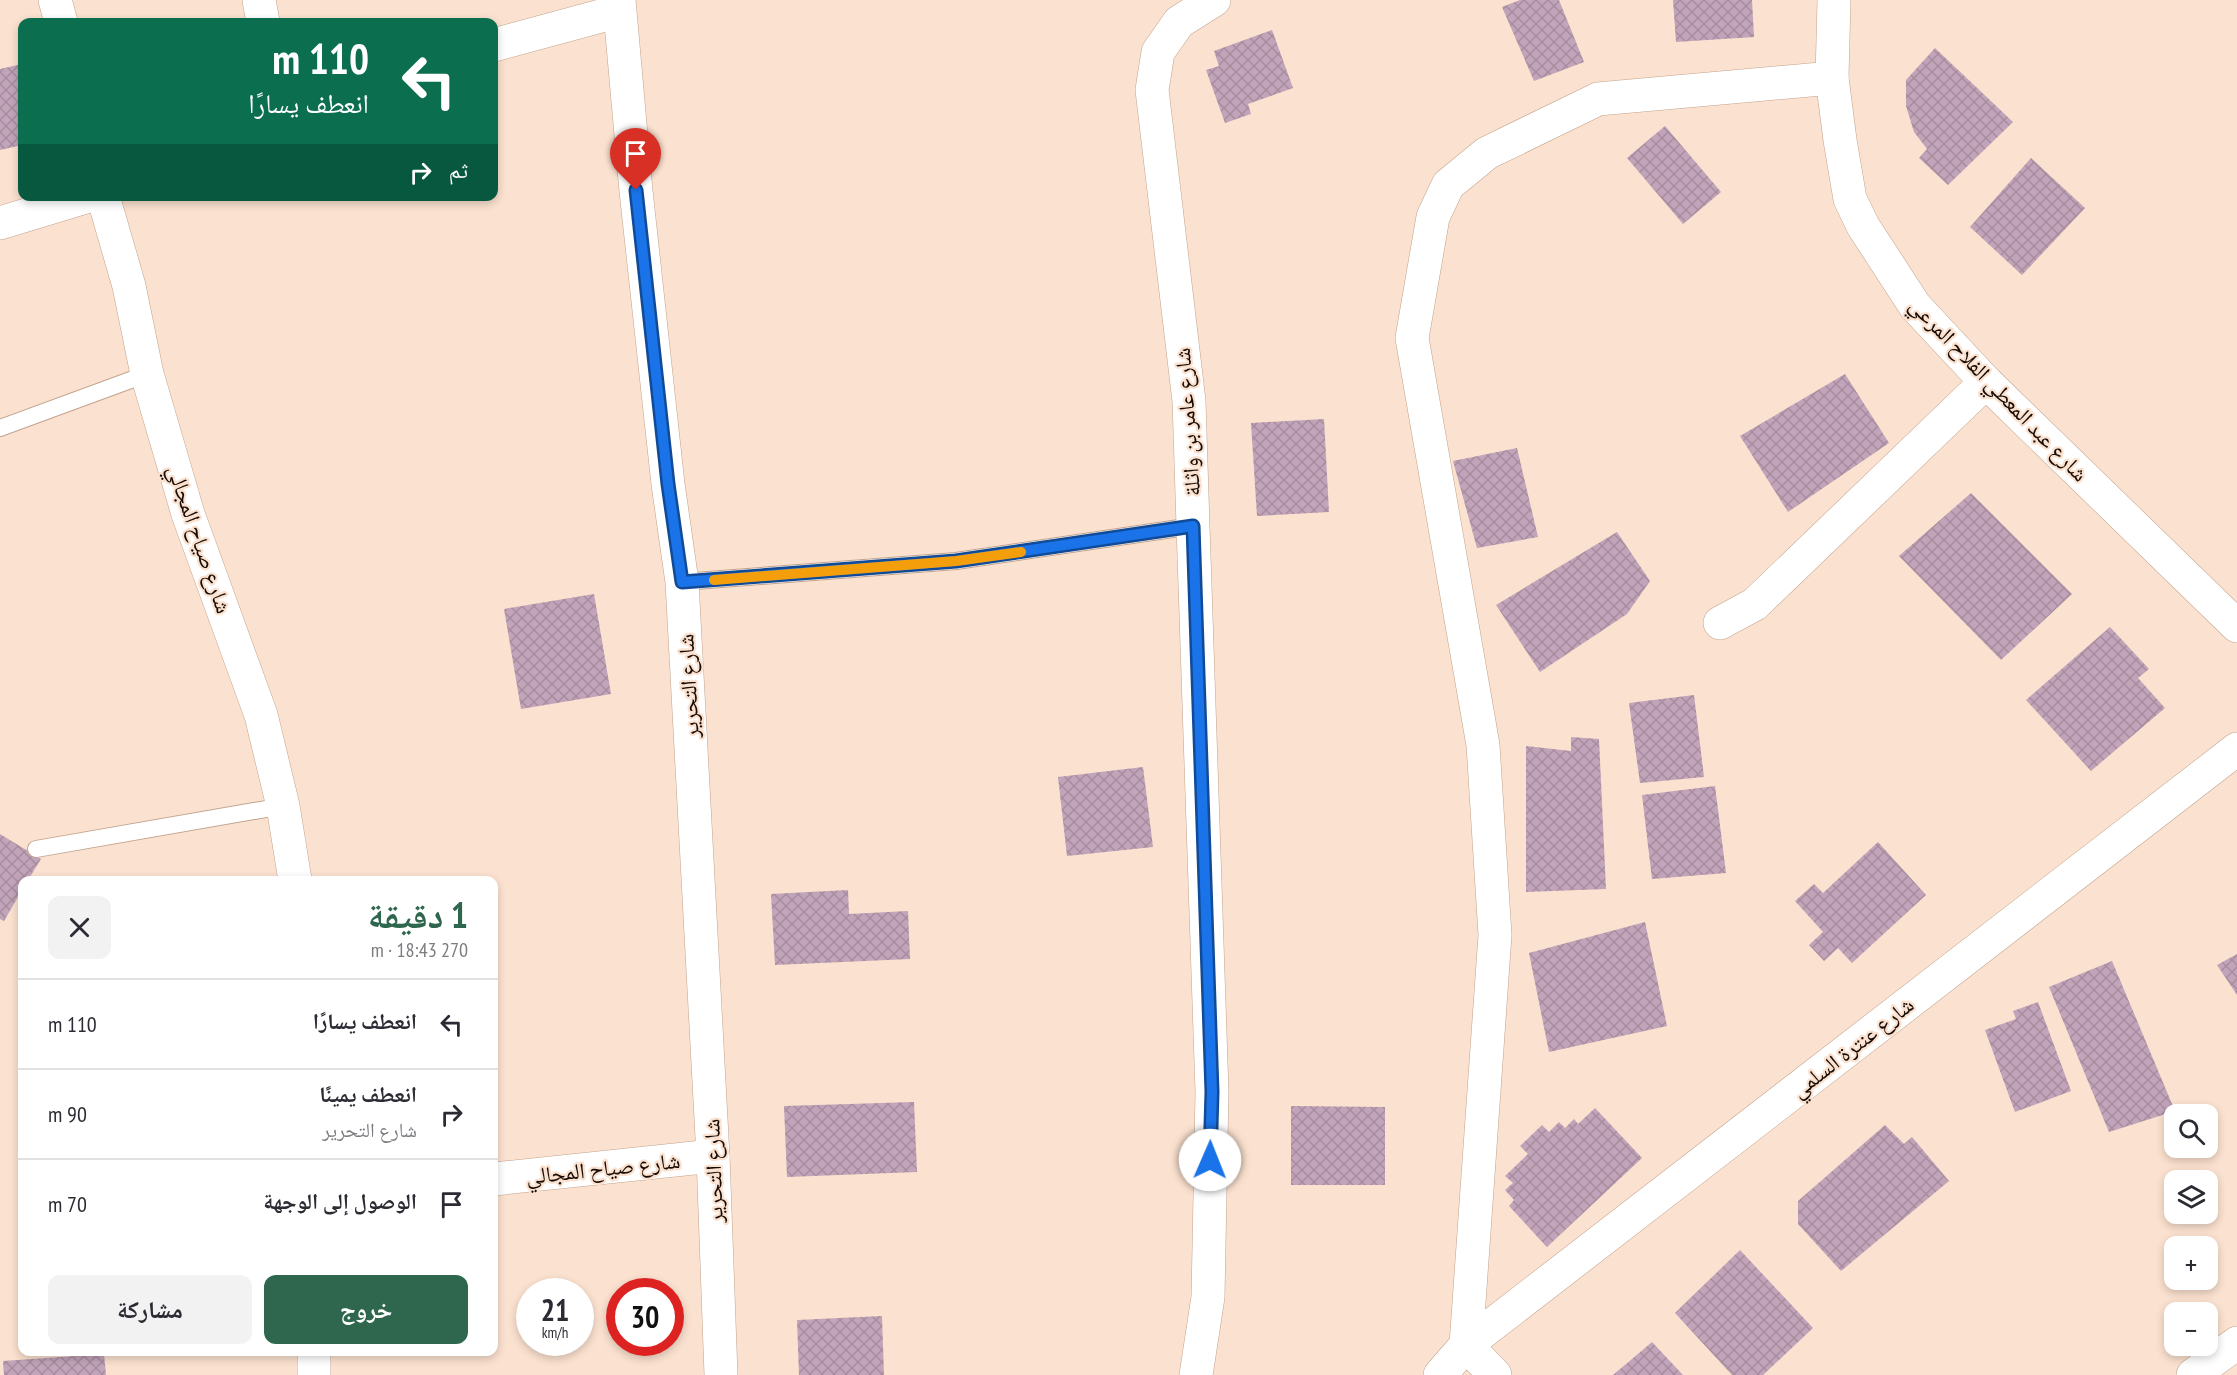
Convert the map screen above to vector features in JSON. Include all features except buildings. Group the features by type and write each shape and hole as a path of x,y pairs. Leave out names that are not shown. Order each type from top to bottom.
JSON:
{"street":[{"path":"55,0 60,18"},
{"path":"259,0 262,18"},
{"name":"شارع عامر بن واثلة","path":"1196,1375 1208,1297 1212,1092 1189,401 1152,90 1158,52 1179,22 1214,0"},
{"name":"شارع عبد المعطي الفلاح المرعي","path":"1834,0 1832,78 1850,200 1863,226 1915,306 1986,382 2237,626"},
{"path":"498,44 624,4"},
{"name":"شارع التحرير","path":"624,4 637,202 668,484 682,582 713,1156 721,1375"},
{"path":"1495,1375 1466,1345 1495,935 1483,745 1412,338 1433,217 1448,185 1487,153 1598,99 1832,78"},
{"path":"0,223 72,201"},
{"name":"شارع صياح المجالي","path":"104,201 129,286 147,374 188,514 261,715 283,806 294,876"},
{"path":"1720,623 1755,604 1986,382"},
{"name":"شارع عنترة السلمي","path":"1440,1375 1466,1345 2237,749"},
{"name":"شارع صياح المجالي","path":"498,1179 713,1156"},
{"path":"2193,1375 2237,1343"},
{"path":"314,1356 314,1375"}],"lane":[{"path":"0,428 147,374"},
{"path":"682,582 956,561 1193,526"},
{"path":"36,849 283,806"}],"slow traffic":[{"path":"714,580 956,561 1021,552"}],"route":[{"path":"636,190 668,484 682,582 956,561 1193,526 1212,1092 1210,1160"}]}
